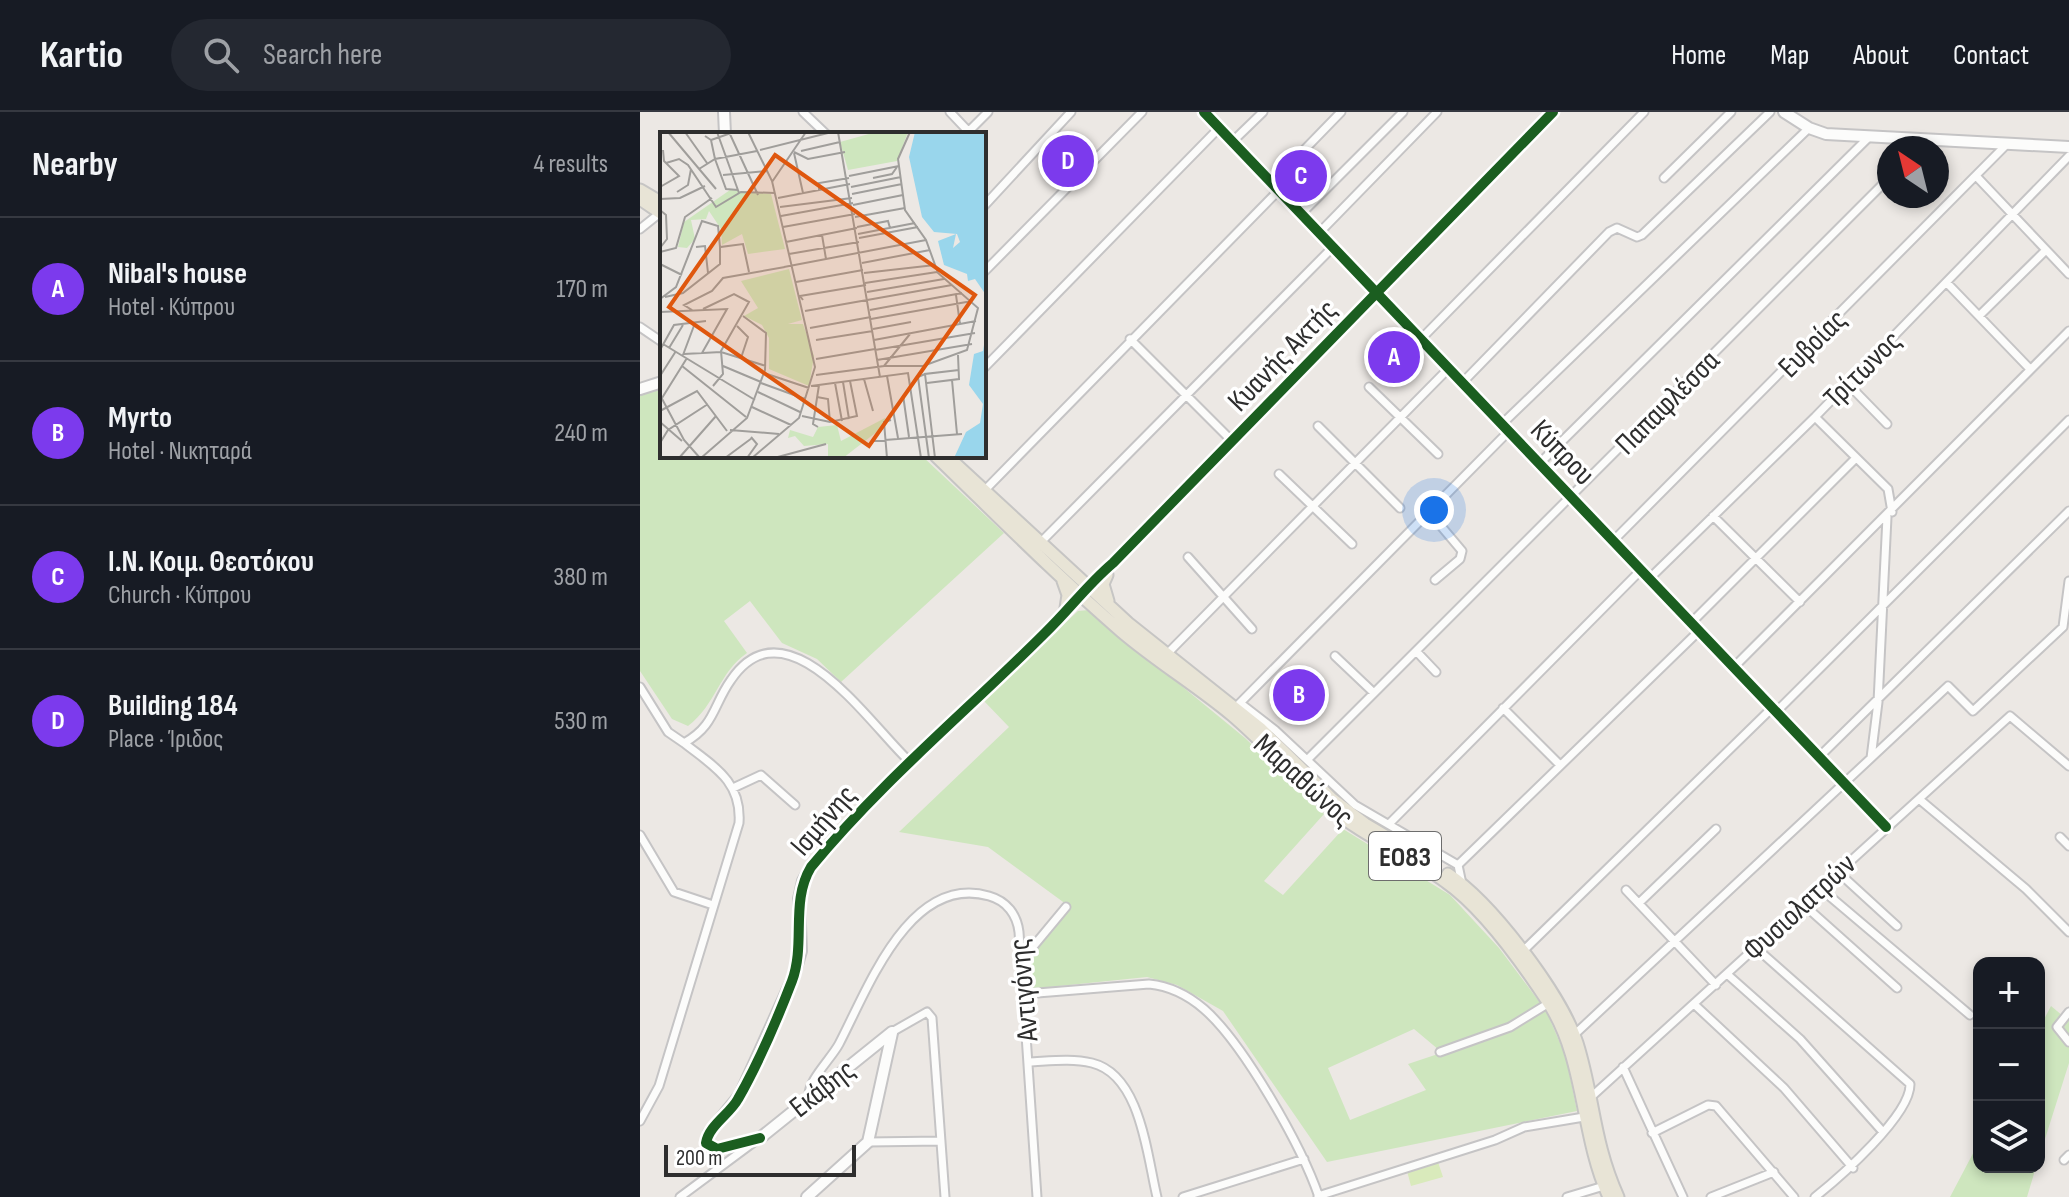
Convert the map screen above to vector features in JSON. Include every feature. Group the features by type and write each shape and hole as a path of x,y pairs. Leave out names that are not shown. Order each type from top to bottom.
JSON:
{"main road":[{"path":"640,190 660,209"},
{"path":"640,199 660,209"},
{"name":"Μαραθώνος","path":"938,458 1010,531 1062,577 1112,608 1235,708 1342,808 1462,884 1522,952 1557,999 1574,1035 1598,1146 1618,1197"},
{"name":"Μαραθώνος","path":"949,458 1040,543 1120,630 1229,713 1338,814 1455,888 1549,1003 1569,1046 1584,1117 1606,1192"},
{"path":"1110,569 1103,588 1112,608"},
{"path":"1062,577 1068,595 1062,613"}],"street":[{"path":"724,112 725,132"},
{"path":"803,112 824,132"},
{"path":"950,112 967,132"},
{"path":"969,132 988,112"},
{"path":"986,204 1071,112"},
{"path":"986,270 1142,112"},
{"name":"Κύπρου","path":"1204,112 1886,827"},
{"path":"1232,142 1263,112"},
{"path":"1272,183 1341,112"},
{"path":"1301,214 1403,112"},
{"path":"1319,233 1437,112"},
{"name":"Κυανής Ακτής","path":"1062,613 1110,569 1553,112"},
{"path":"1421,339 1644,112"},
{"path":"1664,178 1731,112"},
{"path":"1463,382 1609,232 1617,228 1637,237 1642,235 1770,112"},
{"path":"1784,112 1818,133 1877,136"},
{"path":"986,366 1219,128"},
{"path":"1502,424 1809,128"},
{"path":"1540,463 1870,136"},
{"path":"1949,140 2069,147"},
{"name":"Ευβοίας","path":"1614,540 2007,144"},
{"name":"Τρίτωνος","path":"1650,578 1815,417 2015,215 2069,156"},
{"path":"1977,177 2069,274"},
{"path":"984,491 1279,190"},
{"name":"Παπαφλέσσα","path":"1307,760 1877,190"},
{"path":"640,229 660,211"},
{"path":"1040,543 1333,247"},
{"path":"1979,316 2046,250"},
{"path":"1947,283 2030,369"},
{"path":"640,327 660,341"},
{"path":"1735,666 1890,514 2069,331"},
{"path":"1130,339 1232,441"},
{"path":"1167,654 1449,368"},
{"path":"640,389 660,383"},
{"path":"1847,383 1887,424"},
{"path":"1369,387 1438,454"},
{"path":"1815,417 1888,489 1909,492"},
{"path":"1522,952 1880,610 2069,420"},
{"path":"1318,426 1400,508"},
{"path":"1235,708 1509,431"},
{"path":"1692,622 1856,458"},
{"path":"1279,474 1352,544"},
{"path":"1871,758 1878,702 1880,610 1890,514 1888,489"},
{"path":"1820,756 2069,511"},
{"path":"1430,513 1462,551 1460,559 1435,580"},
{"path":"1713,516 1800,602"},
{"path":"1188,557 1252,629"},
{"path":"1389,824 1642,569"},
{"path":"1574,1035 1948,686 1973,711 2033,651 2063,627 2069,581"},
{"name":"Ισμήνης","path":"760,1138 717,1149 706,1143 709,1133 740,1095 793,978 801,951 799,899 803,881 828,846 908,760 1062,613"},
{"path":"1458,865 1700,630"},
{"path":"1416,651 1436,672"},
{"path":"684,743 705,728 731,679 749,661 772,652 783,652 821,672 908,760"},
{"path":"1335,656 1374,693"},
{"path":"640,687 668,732 725,774 740,811 739,823 659,1086 640,1121"},
{"path":"1235,708 1244,706 1256,714 1355,805 1458,865 1462,884"},
{"path":"1503,708 1560,765"},
{"name":"Φυσιολατρών","path":"1589,1099 2010,716 2069,766"},
{"path":"733,788 761,775 795,805"},
{"path":"1919,799 2026,889 2069,932"},
{"path":"1639,903 1716,829"},
{"path":"640,835 674,892 713,905"},
{"path":"2060,837 2069,846"},
{"path":"1838,872 1897,926"},
{"path":"1820,888 1970,1015"},
{"path":"1626,890 1716,985"},
{"name":"Αντιγόνης","path":"809,1097 809,1089 837,1047 904,927 921,912 961,895 984,895 1001,901 1017,922 1022,960 1037,1197"},
{"path":"1803,904 1897,988"},
{"path":"1022,960 1066,907"},
{"path":"1755,947 1851,1034 1905,1077 1910,1087 1909,1094 1883,1132 1853,1168 1815,1197"},
{"path":"1727,974 1800,1039 1883,1132"},
{"path":"1025,994 1149,984 1192,1000 1227,1035 1304,1159 1318,1197 1487,1143 1524,1127 1584,1117"},
{"path":"1440,1052 1510,1027 1549,1003"},
{"path":"1695,1005 1784,1088 1853,1168"},
{"name":"Εκάβης","path":"680,1197 760,1138 892,1032 927,1012 932,1018 936,1047 941,1141"},
{"path":"2069,1012 2057,1027 2069,1042"},
{"path":"807,1197 821,1193 868,1142 892,1032"},
{"path":"1029,1062 1090,1062 1118,1077 1132,1098 1157,1197"},
{"path":"1623,1067 1683,1197"},
{"path":"1652,1133 1712,1105 1794,1197"},
{"path":"868,1142 941,1141 945,1197"},
{"path":"1183,1197 1304,1159"},
{"path":"1711,1197 1774,1172"},
{"path":"1567,1197 1606,1192"}],"green space":[{"path":"660,386 660,458 924,458 1004,533 841,682 817,659 782,643 750,601 724,621 747,653 730,669 705,708 688,726 672,719 640,671 640,392"},
{"path":"1089,610 1245,738 1324,814 1264,881 1283,895 1343,829 1450,895 1499,948 1541,1004 1509,1026 1439,1050 1414,1029 1328,1068 1350,1120 1426,1090 1408,1064 1495,1035 1545,1008 1566,1057 1577,1111 1327,1162 1223,1011 1177,985 1147,977 1030,989 1027,960 1070,907 988,847 899,832 1009,727 983,700 1078,611"},
{"path":"2051,1006 2069,1021 2069,1063 2045,1139 2045,1029 2045,1018"},
{"path":"1973,1153 1973,1173 2034,1173 2027,1197 1950,1197"},
{"path":"1438,1162 1443,1177 1411,1186 1407,1171"}],"cycle path":[{"path":"1204,112 1886,827"},
{"path":"760,1138 717,1149 706,1143 711,1131 746,1085 792,981 798,952 801,894 811,867 867,805 1054,624 1553,112"}],"place":[{"name":"Building 184","path":"1068,161"},
{"name":"Ι.Ν. Κοιμ. Θεοτόκου","path":"1301,176"},
{"name":"Nibal's house","path":"1394,357"},
{"name":"Myrto","path":"1299,695"}]}
